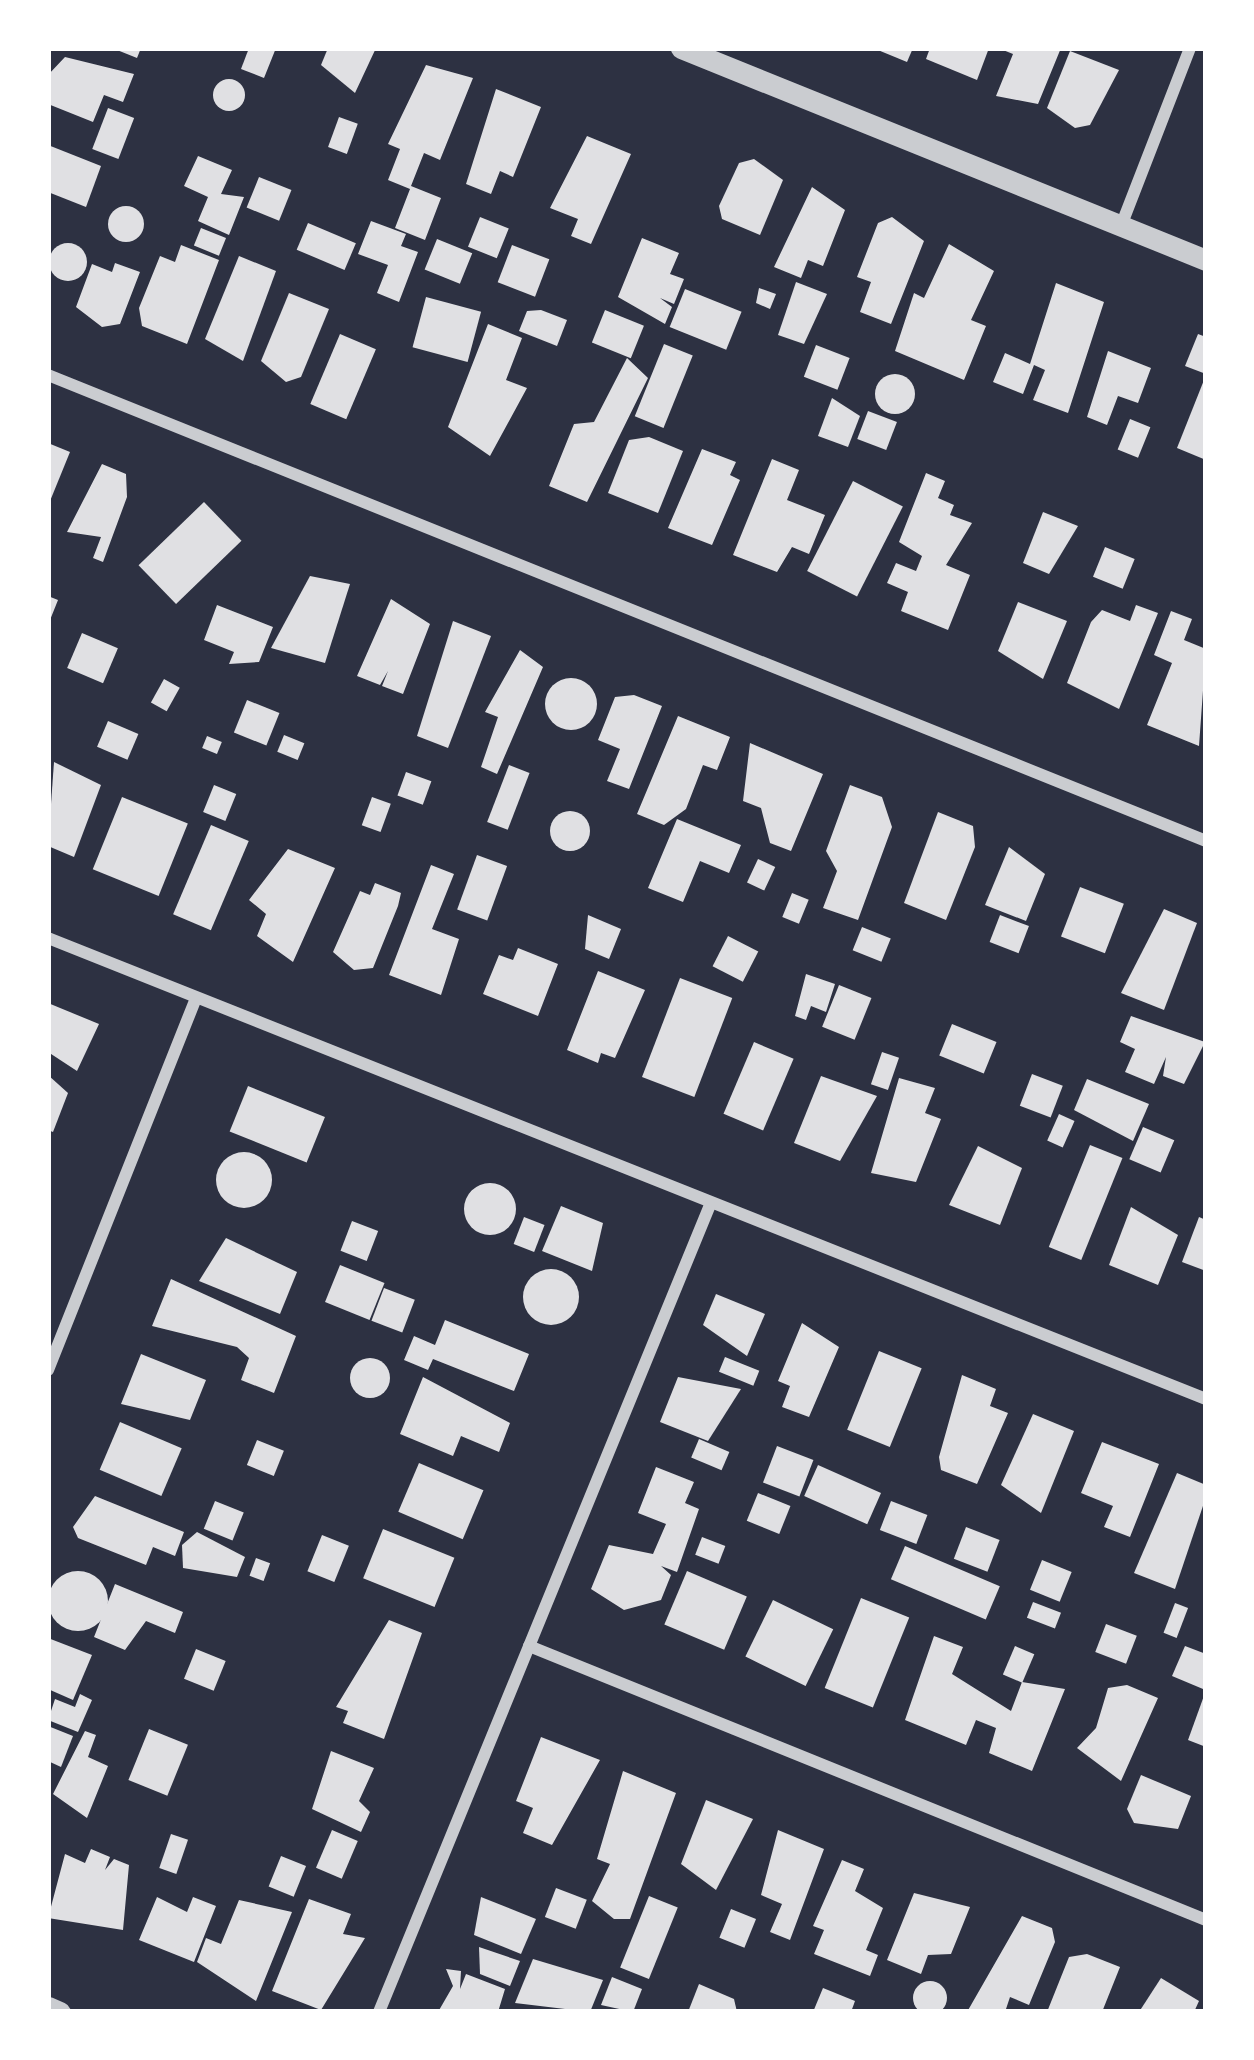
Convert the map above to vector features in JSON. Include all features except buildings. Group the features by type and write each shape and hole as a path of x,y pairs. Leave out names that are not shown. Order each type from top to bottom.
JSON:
{"street":[{"path":"681,48 1206,260"},
{"path":"1121,226 1190,48"},
{"path":"48,375 1206,841"},
{"path":"48,938 1206,1400"},
{"path":"48,1370 196,998"},
{"path":"380,2012 710,1205"},
{"path":"529,1646 1206,1920"},
{"path":"48,2007 60,2012"}]}
